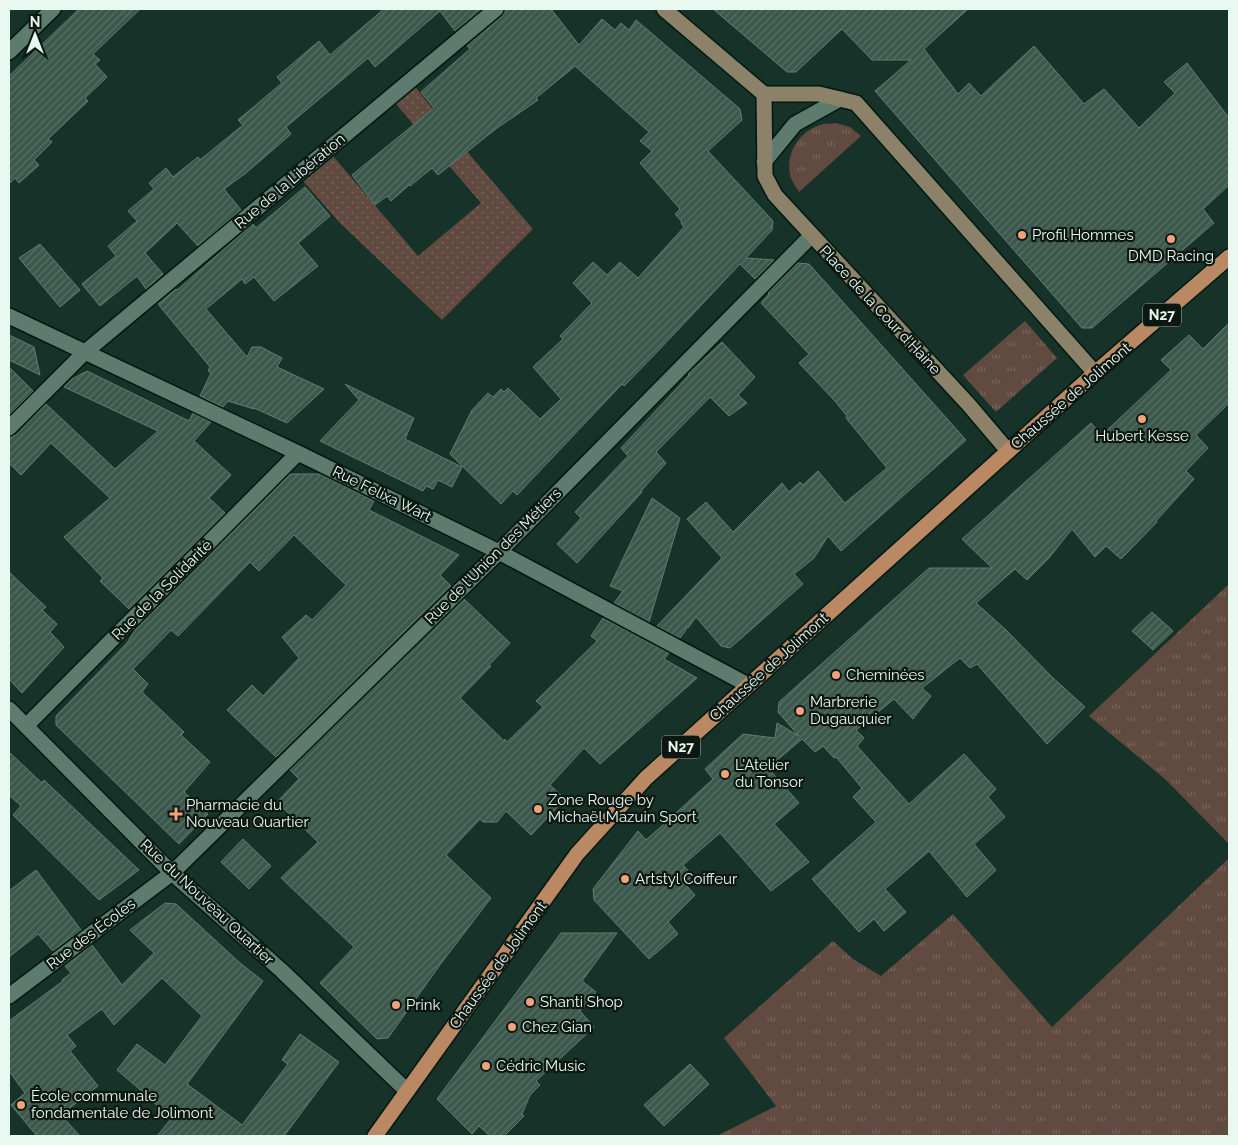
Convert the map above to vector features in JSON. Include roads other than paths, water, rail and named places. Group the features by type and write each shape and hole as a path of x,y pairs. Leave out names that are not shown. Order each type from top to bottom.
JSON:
{"main road":[{"name":"Chaussée de Jolimont","path":"375,1136 577,854 646,778 1095,373 1229,257"}],"street":[{"path":"9,52 53,9"},
{"name":"Rue de la Libération","path":"9,428 84,353 496,9"},
{"path":"664,9 764,94 819,94 856,103 1095,373"},
{"name":"Place de la Cour d'Haine","path":"764,94 765,176 775,195 915,346 1008,451"},
{"path":"764,162 795,124 840,99"},
{"name":"Rue de l'Union des Métiers","path":"172,873 499,552 811,236"},
{"name":"Rue Felixa Wart","path":"9,316 298,453 499,552 748,685"},
{"name":"Rue de la Solidarité","path":"26,726 298,453"},
{"name":"Rue du Nouveau Quartier","path":"9,710 172,873 282,972 407,1091"},
{"name":"Rue des Écoles","path":"9,996 172,873"}],"place":[{"name":"Profil Hommes","path":"1022,235"},
{"name":"DMD Racing","path":"1171,239"},
{"name":"Hubert Kesse","path":"1142,419"},
{"name":"Cheminées","path":"836,675"},
{"name":"Marbrerie Dugauquier","path":"800,711"},
{"name":"L'Atelier du Tonsor","path":"725,774"},
{"name":"Zone Rouge by Michaël Mazuin Sport","path":"538,809"},
{"name":"Pharmacie du Nouveau Quartier","path":"176,814"},
{"name":"Artstyl Coiffeur","path":"625,879"},
{"name":"Shanti Shop","path":"530,1002"},
{"name":"Prink","path":"396,1005"},
{"name":"Chez Gian","path":"512,1027"},
{"name":"Cédric Music","path":"486,1066"},
{"name":"École communale fondamentale de Jolimont","path":"21,1105"}]}
